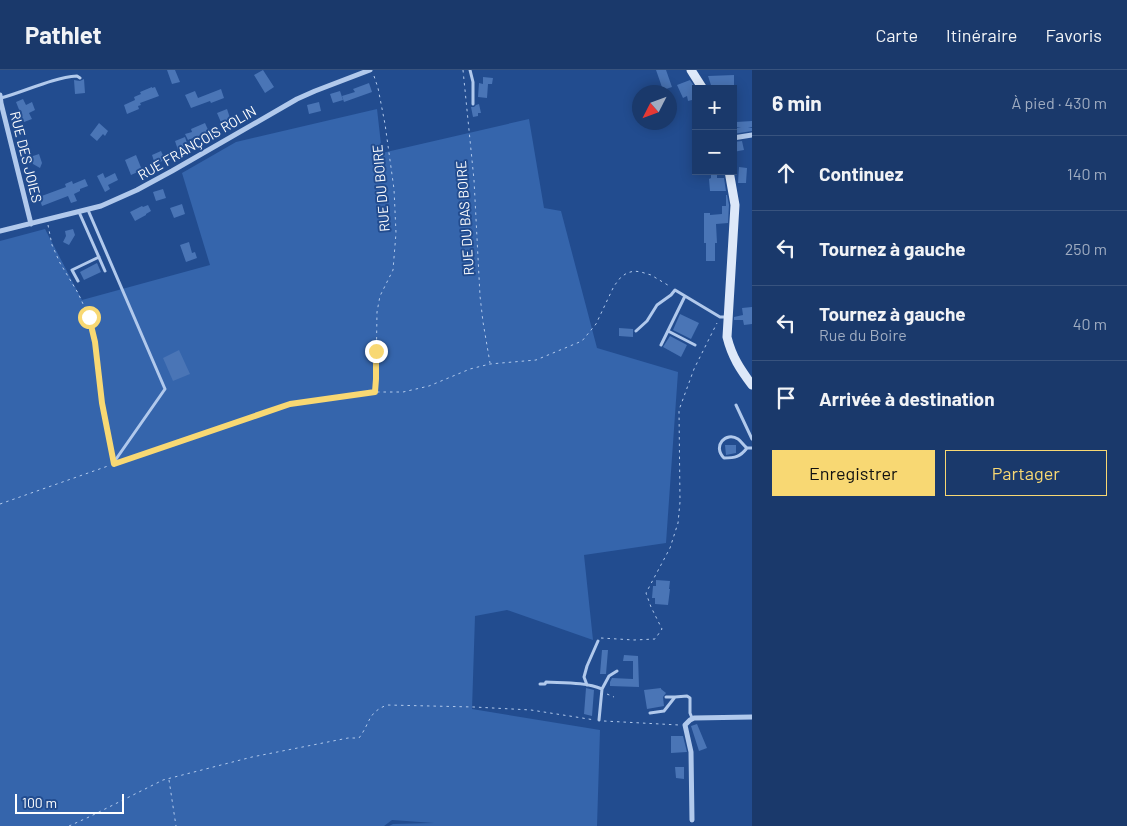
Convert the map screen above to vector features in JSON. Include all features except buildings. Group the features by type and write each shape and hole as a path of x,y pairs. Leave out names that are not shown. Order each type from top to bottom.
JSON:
{"main road":[{"path":"690,70 700,85"},
{"path":"730,175 735,205 728,337 733,356 752,385"},
{"path":"733,356 752,378"}],"street":[{"name":"RUE FRANÇOIS ROLIN","path":"0,231 101,206 172,171 297,99 370,70"},
{"name":"RUE DES JOIES","path":"0,96 30,224"},
{"path":"737,138 752,136"},
{"path":"692,820 691,752 685,725 692,719 752,717"}],"lane":[{"path":"470,70 473,82 473,104"},
{"path":"0,96 69,76 78,76 80,78"},
{"path":"88,210 165,390 114,463"},
{"path":"79,212 105,271"},
{"path":"78,281 72,270 99,258"},
{"path":"636,331 647,321 657,306 675,290 720,317 728,317"},
{"path":"661,346 685,296"},
{"path":"668,331 695,345"},
{"path":"736,405 752,439"},
{"path":"747,448 738,458 724,458 720,454 719,448 726,438 731,437 738,438 747,448 752,448"},
{"path":"586,685 584,677 598,641"},
{"path":"599,720 601,690 609,676 617,671"},
{"path":"540,684 545,684 546,682 586,685 594,686 601,690"},
{"path":"666,697 687,696 690,698 692,719"},
{"path":"650,713 664,711 675,697"}],"path":[{"name":"RUE DU BAS BOIRE","path":"463,70 474,180 480,296 490,364"},
{"name":"RUE DU BOIRE","path":"374,76 378,88 394,189 396,233 393,270 380,296 377,312 375,392"},
{"path":"47,220 52,245 89,317 95,342 102,403 114,463"},
{"path":"0,504 114,463 290,404 375,392 403,392 429,386 470,369 490,364 536,360 582,341 596,324 614,286 627,273 634,271 651,275 675,290"},
{"path":"598,641 600,638 634,640 655,638 662,629 646,593 670,548 678,524 680,502 678,410 694,369 715,327"},
{"path":"601,690 614,697"},
{"path":"68,826 163,780 252,757 348,738 359,738 372,714 388,705 531,710 599,720 685,725"},
{"path":"169,779 176,826"}],"shaded area":[{"path":"377,109 382,153 529,119 544,208 561,211 597,348 678,372 666,543 584,555 593,640 507,610 475,616 472,709 600,730 597,826 389,826 393,824 434,823 392,820 384,826 0,826 0,241 45,229 82,300 210,265 182,173 236,142"}],"route":[{"path":"89,317 95,342 102,403 114,464 290,404 375,392 376,351"}]}
